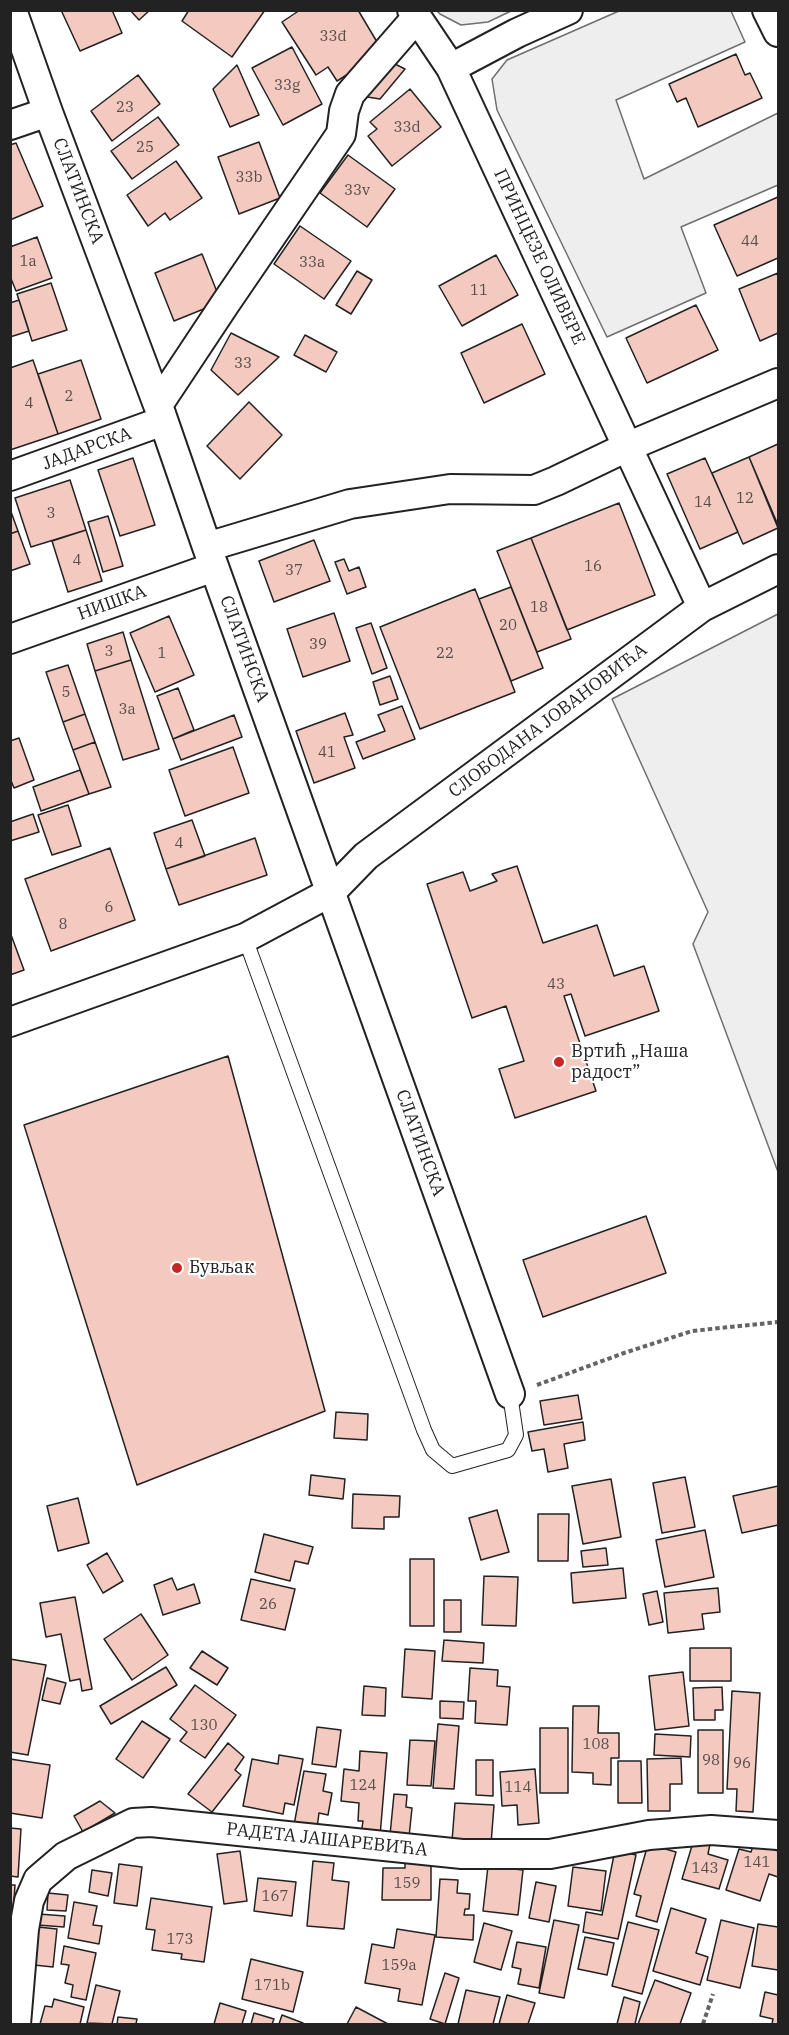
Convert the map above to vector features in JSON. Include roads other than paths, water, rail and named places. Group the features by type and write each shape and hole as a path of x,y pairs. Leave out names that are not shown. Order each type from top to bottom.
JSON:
{"street":[{"name":"СЛАТИНСКА","path":"12,10 160,413 510,1394"},
{"path":"451,68 516,33 568,10"},
{"path":"767,10 778,32"},
{"path":"160,413 225,304 341,134 344,111 350,94 415,14"},
{"name":"ПРИНЦЕЗЕ ОЛИВЕРЕ","path":"415,14 451,68 702,606"},
{"path":"10,125 48,112"},
{"path":"627,447 778,383"},
{"name":"ЈАДАРСКА","path":"10,476 160,413"},
{"name":"НИШКА","path":"10,639 211,557 350,504 450,489 534,490 627,447"},
{"name":"СЛОБОДАНА ЈОВАНОВИЋА","path":"332,892 366,856 702,606 778,569"},
{"path":"10,1022 245,939 332,892"},
{"name":"РАДЕТА ЈАШАРЕВИЋА","path":"16,2025 24,1929 29,1901 38,1880 66,1856 133,1823 152,1822 462,1854 550,1854 649,1835 711,1830 778,1836"}],"lane":[{"path":"245,939 424,1430 434,1450 452,1466 508,1450 516,1435 510,1394"}],"place":[{"name":"Вртић „Наша радост”","path":"559,1062"},
{"name":"Бувљак","path":"177,1268"}]}
